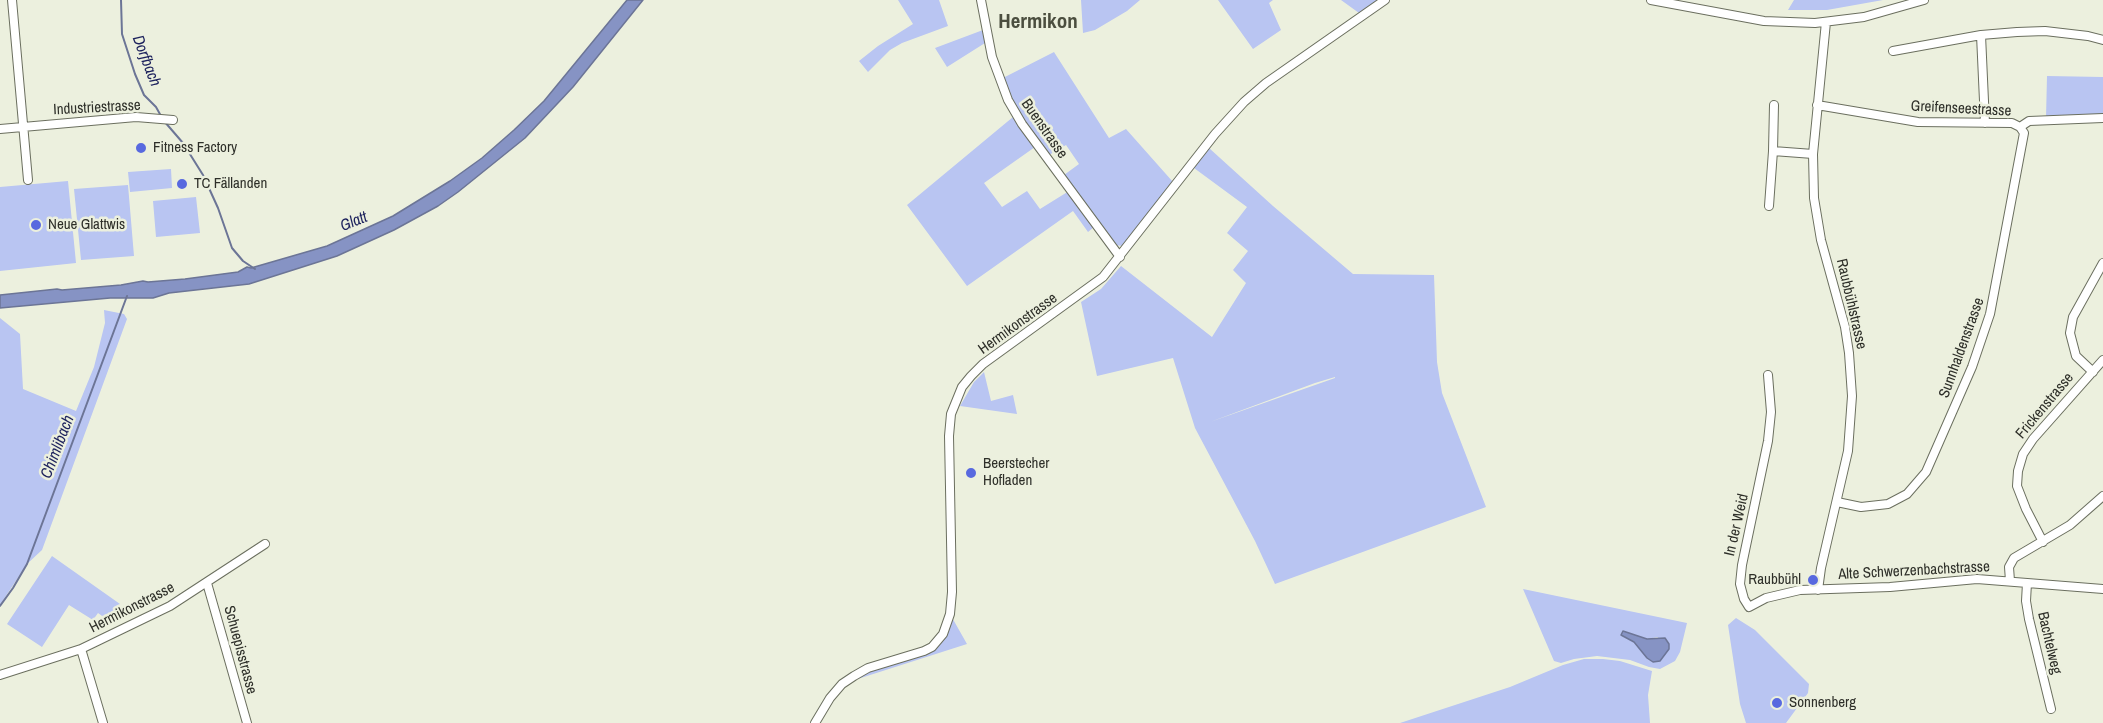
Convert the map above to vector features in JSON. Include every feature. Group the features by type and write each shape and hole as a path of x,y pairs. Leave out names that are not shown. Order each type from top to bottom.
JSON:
{"street":[{"path":"12,0 28,180"},
{"name":"Buenstrasse","path":"981,0 994,66 1015,112 1120,257"},
{"name":"Hermikonstrasse","path":"815,723 830,698 842,684 868,668 924,651 943,634 950,614 952,592 949,432 951,414 962,387 983,364 1098,282 1215,134 1244,102 1266,83 1385,0"},
{"path":"1651,0 1764,21 1826,22 1864,17 1924,0"},
{"name":"Raubbühlstrasse","path":"1818,590 1850,433 1851,375 1841,308 1821,240 1814,198 1813,154 1826,22"},
{"path":"1893,51 1981,35 2045,31 2103,40"},
{"path":"1981,35 1985,123"},
{"path":"1769,206 1774,105"},
{"name":"Greifenseestrasse","path":"1817,105 1918,122 2012,123 2020,127 2029,122 2103,118"},
{"name":"Industriestrasse","path":"0,129 136,117 166,120"},
{"name":"Sunnhaldenstrasse","path":"1837,502 1869,507 1896,501 1915,488 1930,464 1973,364 1992,306 2024,133 2020,127"},
{"path":"1773,151 1813,154"},
{"path":"2092,372 2076,356 2070,333 2073,317 2103,263"},
{"name":"Frickenstrasse","path":"2043,542 2026,510 2018,486 2018,471 2023,454 2033,439 2103,360"},
{"name":"In der Weid","path":"1768,375 1771,412 1768,441 1740,584 1749,607 1785,592 1818,590"},
{"path":"2010,581 2009,567 2014,558 2070,525 2103,496"},
{"name":"Hermikonstrasse","path":"0,675 81,649 170,606 265,544"},
{"name":"Alte Schwerzenbachstrasse","path":"1818,590 1890,587 1977,579 2103,589"},
{"name":"Bachtelweg","path":"2027,583 2028,619 2051,709"},
{"name":"Schuepisstrasse","path":"207,584 247,723"},
{"path":"81,649 103,723"}],"shaded area":[{"name":"Glatt","path":"627,0 643,0 573,87 525,138 458,192 438,206 394,230 337,256 249,284 169,293 153,298 110,298 0,308 0,295 185,279 238,272 247,267 251,268 327,246 393,216 450,181 482,158 514,130 544,101"},
{"path":"898,0 939,0 948,26 902,43 890,50 868,72 859,61 913,24"},
{"path":"1081,0 1140,0 1127,11 1095,30 1083,33"},
{"path":"1218,0 1273,0 1269,3 1281,30 1253,49"},
{"path":"1341,0 1379,0 1359,13"},
{"path":"1794,0 1883,0 1827,10 1788,10"},
{"path":"983,30 985,43 947,67 935,48"},
{"path":"1054,52 1109,138 1126,129 1173,182 1123,246 1114,245 1064,175 1079,164 1066,145 1049,155 1013,103 1001,79"},
{"path":"2047,76 2103,77 2103,116 2046,118"},
{"path":"1013,117 1035,147 984,183 1002,207 1027,191 1040,209 1069,191 1094,227 1088,232 1073,211 967,286 907,205"},
{"path":"1209,148 1353,274 1434,275 1437,362 1442,393 1486,507 1275,584 1255,541 1195,428 1173,358 1097,376 1081,302 1101,289 1121,266 1212,337 1246,283 1233,270 1248,251 1227,233 1247,207 1194,168","holes":["1335,378 1210,422 1315,383"]},
{"path":"171,169 172,188 130,192 128,172"},
{"name":"Neue Glattwis","path":"68,181 76,263 0,271 0,187"},
{"path":"128,185 134,256 81,260 74,189"},
{"path":"196,197 200,233 156,237 153,201"},
{"path":"104,310 124,314 127,319 42,550 27,564 0,605 0,318 20,334 23,389 76,411 94,367 105,323"},
{"path":"984,372 991,401 1013,395 1017,414 960,406 974,382"},
{"path":"52,556 120,604 109,621 98,613 93,620 69,605 42,647 7,624"},
{"path":"1523,589 1687,623 1680,652 1675,661 1660,669 1630,660 1597,656 1561,663 1554,661","holes":["1658,637 1647,658 1634,642"]},
{"path":"950,614 967,644 842,684 854,676 916,654 938,640"},
{"path":"1736,618 1755,630 1809,684 1808,693 1786,723 1746,723 1740,704 1728,625"},
{"path":"1623,631 1647,639 1665,638 1669,649 1660,661 1653,662 1634,642 1621,635"},
{"path":"1584,659 1620,661 1652,671 1648,695 1650,723 1400,723 1510,687 1563,665"}],"waterway":[{"name":"Dorfbach","path":"121,0 122,34 135,74 144,95 161,116"},
{"name":"Dorfbach","path":"164,121 183,143 203,175 232,248 243,261 255,269"},
{"name":"Chimlibach","path":"0,606 27,564 127,296"}],"place":[{"name":"Fitness Factory","path":"141,148"},
{"name":"TC Fällanden","path":"182,184"},
{"name":"Neue Glattwis","path":"36,225"},
{"name":"Beerstecher Hofladen","path":"971,473"},
{"name":"Raubbühl","path":"1813,580"},
{"name":"Sonnenberg","path":"1777,703"}],"district":[{"name":"Hermikon","path":"1038,22"}]}
